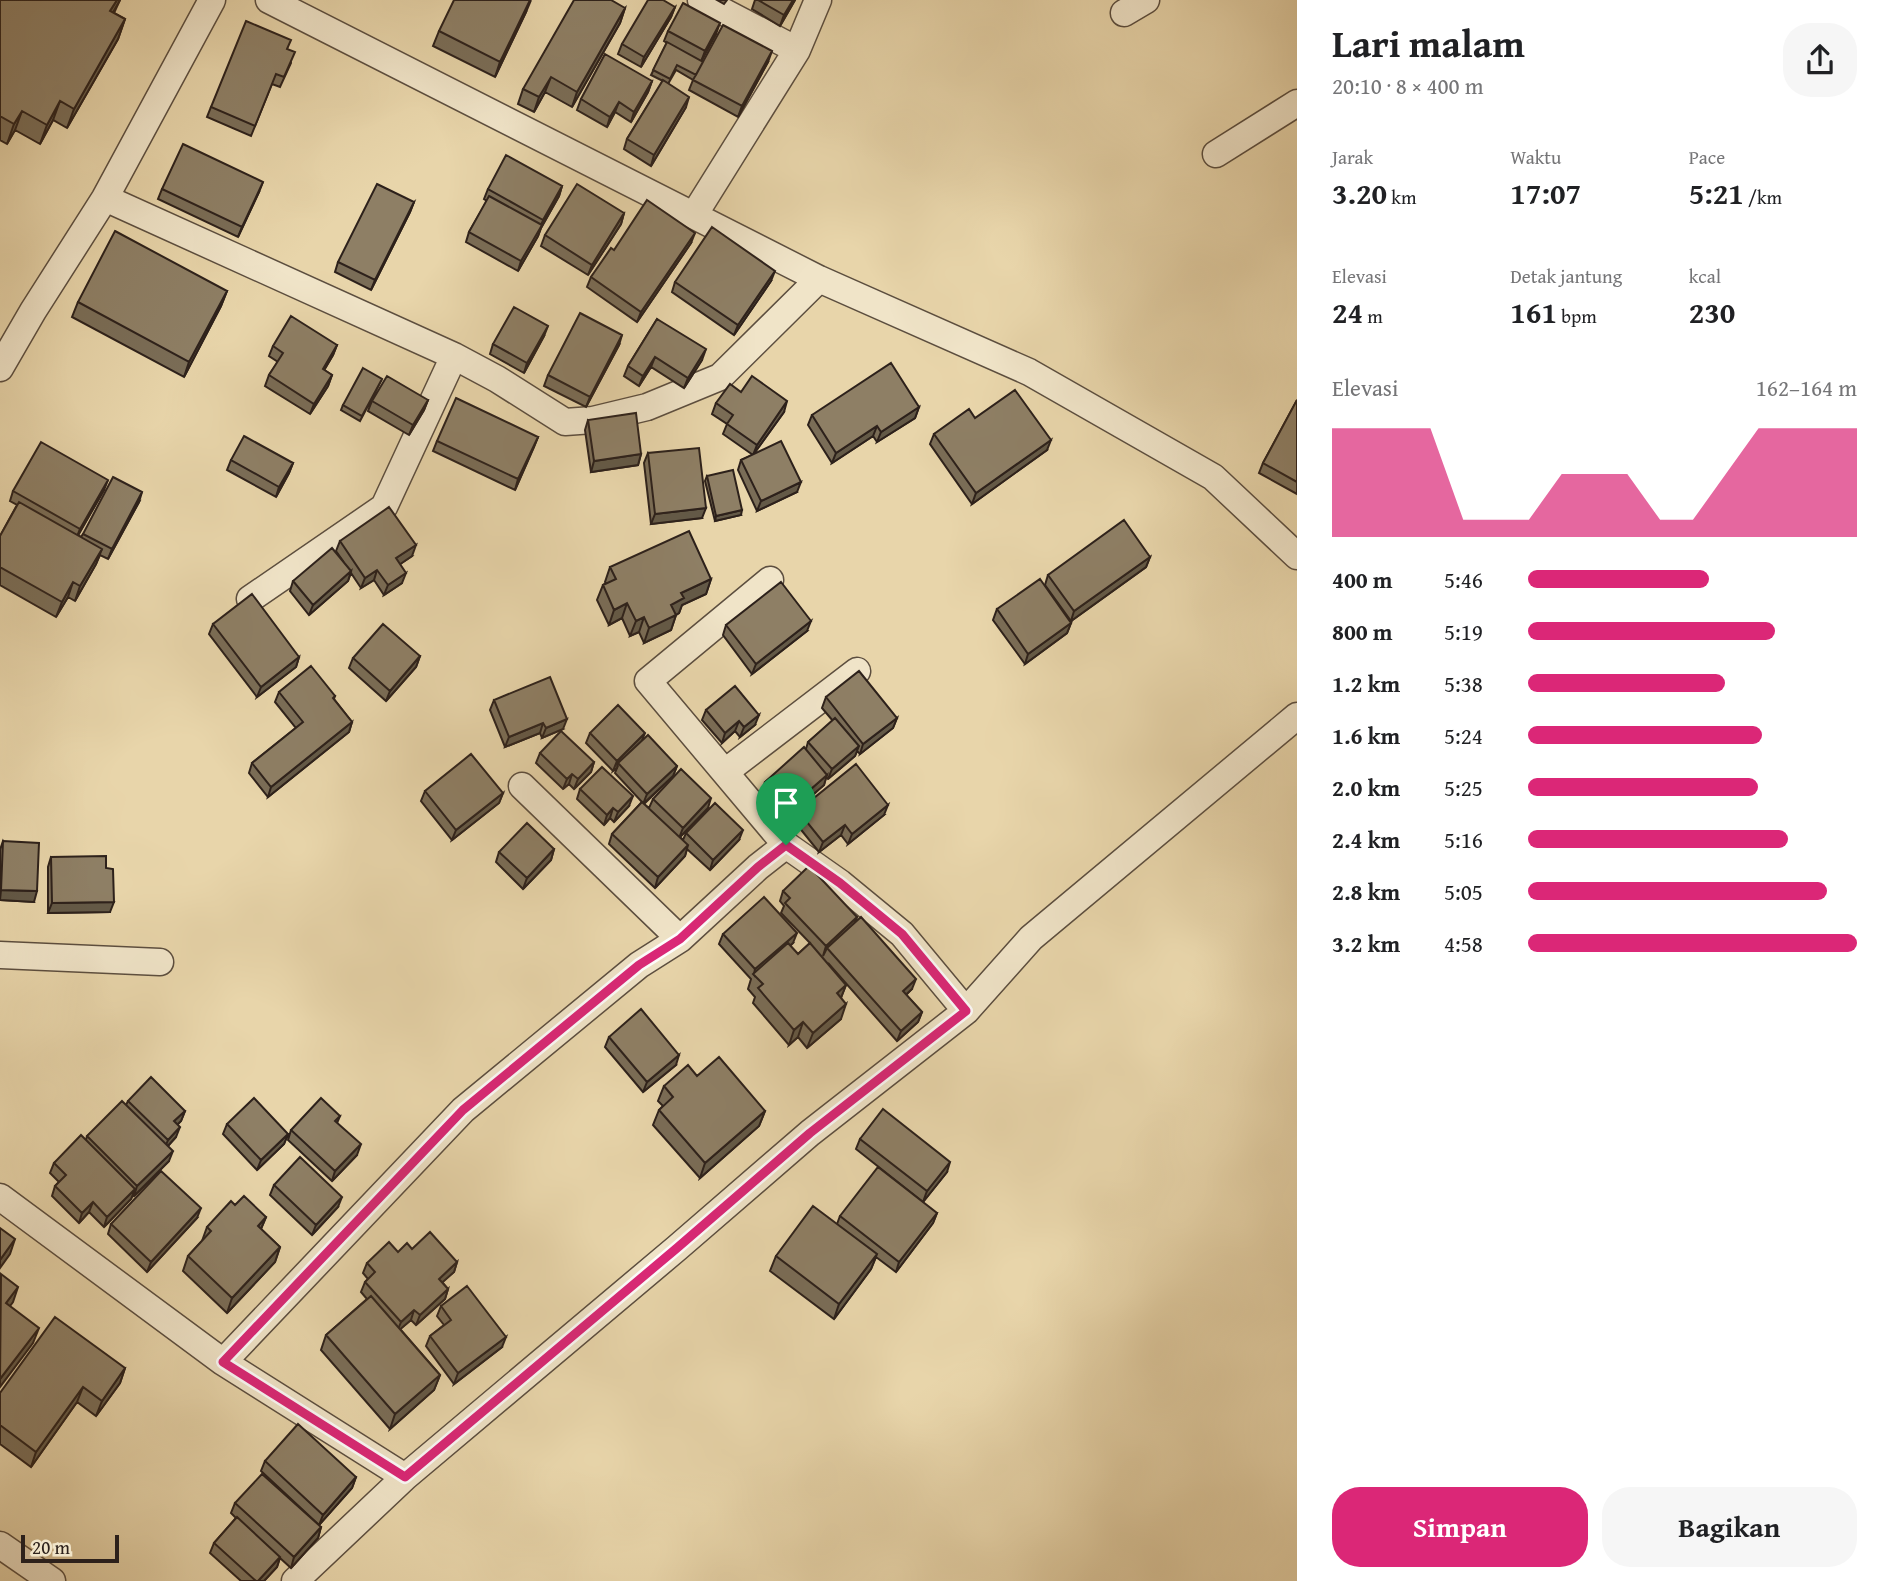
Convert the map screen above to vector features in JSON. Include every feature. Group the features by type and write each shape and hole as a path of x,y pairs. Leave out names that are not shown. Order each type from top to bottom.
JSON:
{"street":[{"path":"0,368 105,198 212,0"},
{"path":"269,0 819,279 1029,372 1213,478 1297,556"},
{"path":"701,0 797,50"},
{"path":"694,215 797,50 818,0"},
{"path":"1216,154 1297,103"},
{"path":"105,198 454,356 497,379 565,422 593,420 647,407 720,377 819,279"},
{"path":"250,599 384,507 454,356"},
{"path":"770,580 648,681 786,845 840,883 902,934 966,1011"},
{"path":"725,772 857,671"},
{"path":"295,1581 405,1477 810,1133 966,1011 1031,938 1297,716"},
{"path":"522,786 680,939"},
{"path":"223,1362 463,1110 639,965 680,939 758,867 786,845"},
{"path":"0,955 160,962"},
{"path":"0,1197 223,1362 405,1477"},
{"path":"0,1545 52,1581"}],"building":[{"path":"0,0 117,0 110,11 125,19 74,109 60,101 47,125 22,111 14,124 0,116"},
{"path":"454,0 530,0 500,62 439,31"},
{"path":"574,0 611,0 625,8 577,92 551,77 539,97 523,89"},
{"path":"648,0 663,0 675,7 644,57 622,44"},
{"path":"758,0 793,0 784,15"},
{"path":"683,3 720,23 705,51 668,31"},
{"path":"246,21 291,40 287,49 295,52 284,77 276,74 255,126 211,107"},
{"path":"723,25 772,51 742,106 693,80"},
{"path":"667,42 703,62 696,75 677,65 670,79 653,70"},
{"path":"605,54 652,81 634,112 619,102 610,117 581,99"},
{"path":"663,80 689,97 654,155 627,139"},
{"path":"183,144 263,182 242,227 162,189"},
{"path":"506,155 562,186 543,220 488,189"},
{"path":"377,184 414,202 375,280 338,262"},
{"path":"577,184 624,213 592,265 545,235"},
{"path":"489,196 542,225 521,261 469,232"},
{"path":"647,200 695,233 641,312 591,277 611,248 614,250"},
{"path":"712,227 775,271 738,325 675,282"},
{"path":"115,231 227,291 189,362 78,302"},
{"path":"514,307 548,326 527,363 493,344"},
{"path":"580,313 622,335 590,397 548,375"},
{"path":"291,316 337,345 323,369 332,375 314,404 269,375 283,353 273,346"},
{"path":"657,319 706,349 688,378 655,357 643,376 628,366"},
{"path":"891,363 919,407 881,432 877,426 836,453 812,415"},
{"path":"363,368 382,379 362,416 343,405"},
{"path":"387,376 428,400 413,425 372,401"},
{"path":"752,376 787,401 757,445 727,424 733,415 716,403 730,384 741,392"},
{"path":"1015,390 1051,440 976,493 934,434 969,409 975,418"},
{"path":"456,398 538,437 518,479 437,441"},
{"path":"1297,400 1297,482 1263,463"},
{"path":"636,413 641,454 594,461 588,420"},
{"path":"244,436 293,463 279,487 231,460"},
{"path":"781,441 801,482 761,501 741,460"},
{"path":"41,442 108,480 80,529 13,491"},
{"path":"699,448 706,508 655,514 648,453"},
{"path":"733,470 742,510 716,516 707,476"},
{"path":"113,477 142,492 112,549 83,534"},
{"path":"19,502 102,549 80,586 73,582 62,602 0,567 0,536"},
{"path":"389,507 416,545 396,558 406,573 388,585 377,570 365,578 340,541"},
{"path":"1124,520 1150,557 1074,611 1048,575"},
{"path":"689,531 711,579 681,593 684,598 671,605 676,615 649,628 644,617 636,621 627,603 614,610 603,585 616,579 610,567"},
{"path":"332,548 351,571 313,605 293,581"},
{"path":"1040,579 1071,623 1028,654 997,609"},
{"path":"781,582 811,621 756,664 726,625"},
{"path":"252,594 299,657 261,687 213,624"},
{"path":"383,624 420,656 390,691 353,658"},
{"path":"311,666 352,722 271,787 252,763 303,722 279,692"},
{"path":"859,671 897,718 863,744 826,697"},
{"path":"550,677 567,719 546,728 543,723 509,737 494,700"},
{"path":"735,686 759,715 744,727 739,721 725,733 706,710"},
{"path":"618,705 645,733 617,761 590,733"},
{"path":"835,718 859,746 832,769 808,742"},
{"path":"561,731 594,762 578,779 572,774 567,779 540,753"},
{"path":"648,735 677,766 647,794 618,763"},
{"path":"804,747 827,775 788,809 765,782"},
{"path":"471,754 503,793 456,830 425,791"},
{"path":"856,764 888,805 852,834 845,825 823,842 798,811"},
{"path":"602,767 633,796 618,812 613,808 607,815 580,789"},
{"path":"681,769 711,798 683,828 653,799"},
{"path":"642,802 688,845 658,877 612,834"},
{"path":"715,803 743,830 713,860 686,833"},
{"path":"527,823 554,849 527,878 499,852"},
{"path":"3,841 39,843 37,891 1,890"},
{"path":"106,856 106,868 113,869 114,902 52,903 51,857"},
{"path":"809,866 857,917 826,946 785,903 790,898 783,891"},
{"path":"764,897 797,933 755,969 723,934"},
{"path":"861,917 916,979 903,991 922,1012 901,1031 827,948"},
{"path":"788,943 798,954 810,943 846,985 837,993 846,1004 813,1033 803,1022 794,1030 758,988 763,984 753,974"},
{"path":"641,1009 679,1055 647,1082 609,1037"},
{"path":"719,1057 765,1111 705,1163 659,1110 673,1097 664,1086 688,1065 697,1076"},
{"path":"151,1077 185,1111 174,1121 180,1127 168,1140 128,1101"},
{"path":"254,1098 288,1134 261,1160 227,1124"},
{"path":"321,1098 340,1116 335,1121 361,1144 335,1171 291,1130"},
{"path":"122,1101 173,1151 137,1186 87,1136"},
{"path":"883,1109 950,1162 927,1191 860,1139"},
{"path":"81,1135 135,1189 107,1217 93,1202 82,1213 55,1186 66,1175 54,1163"},
{"path":"300,1157 342,1197 316,1225 274,1185"},
{"path":"878,1167 937,1213 899,1262 840,1216"},
{"path":"161,1171 201,1208 151,1262 111,1224"},
{"path":"244,1196 266,1217 258,1226 280,1247 232,1298 188,1256 211,1231 207,1227 231,1201 235,1205"},
{"path":"813,1206 877,1254 839,1304 776,1256"},
{"path":"0,1228 15,1239 0,1260"},
{"path":"430,1232 457,1262 439,1279 448,1289 420,1315 414,1310 401,1322 365,1282 375,1272 367,1263 389,1242 398,1252 407,1243 412,1249"},
{"path":"1,1274 18,1287 6,1303 39,1328 0,1379"},
{"path":"467,1286 506,1337 458,1373 430,1336 451,1320 441,1306"},
{"path":"371,1296 440,1375 395,1414 326,1335"},
{"path":"55,1317 125,1368 102,1401 83,1387 36,1452 0,1425 0,1393"},
{"path":"298,1424 356,1477 323,1515 265,1461"},
{"path":"262,1474 321,1527 294,1557 235,1503"},
{"path":"237,1517 280,1557 258,1581 214,1543"}],"route":[{"path":"786,845 840,883 902,934 966,1011 810,1133 405,1477 223,1362 463,1110 639,965 680,939 758,867 786,845"}]}
